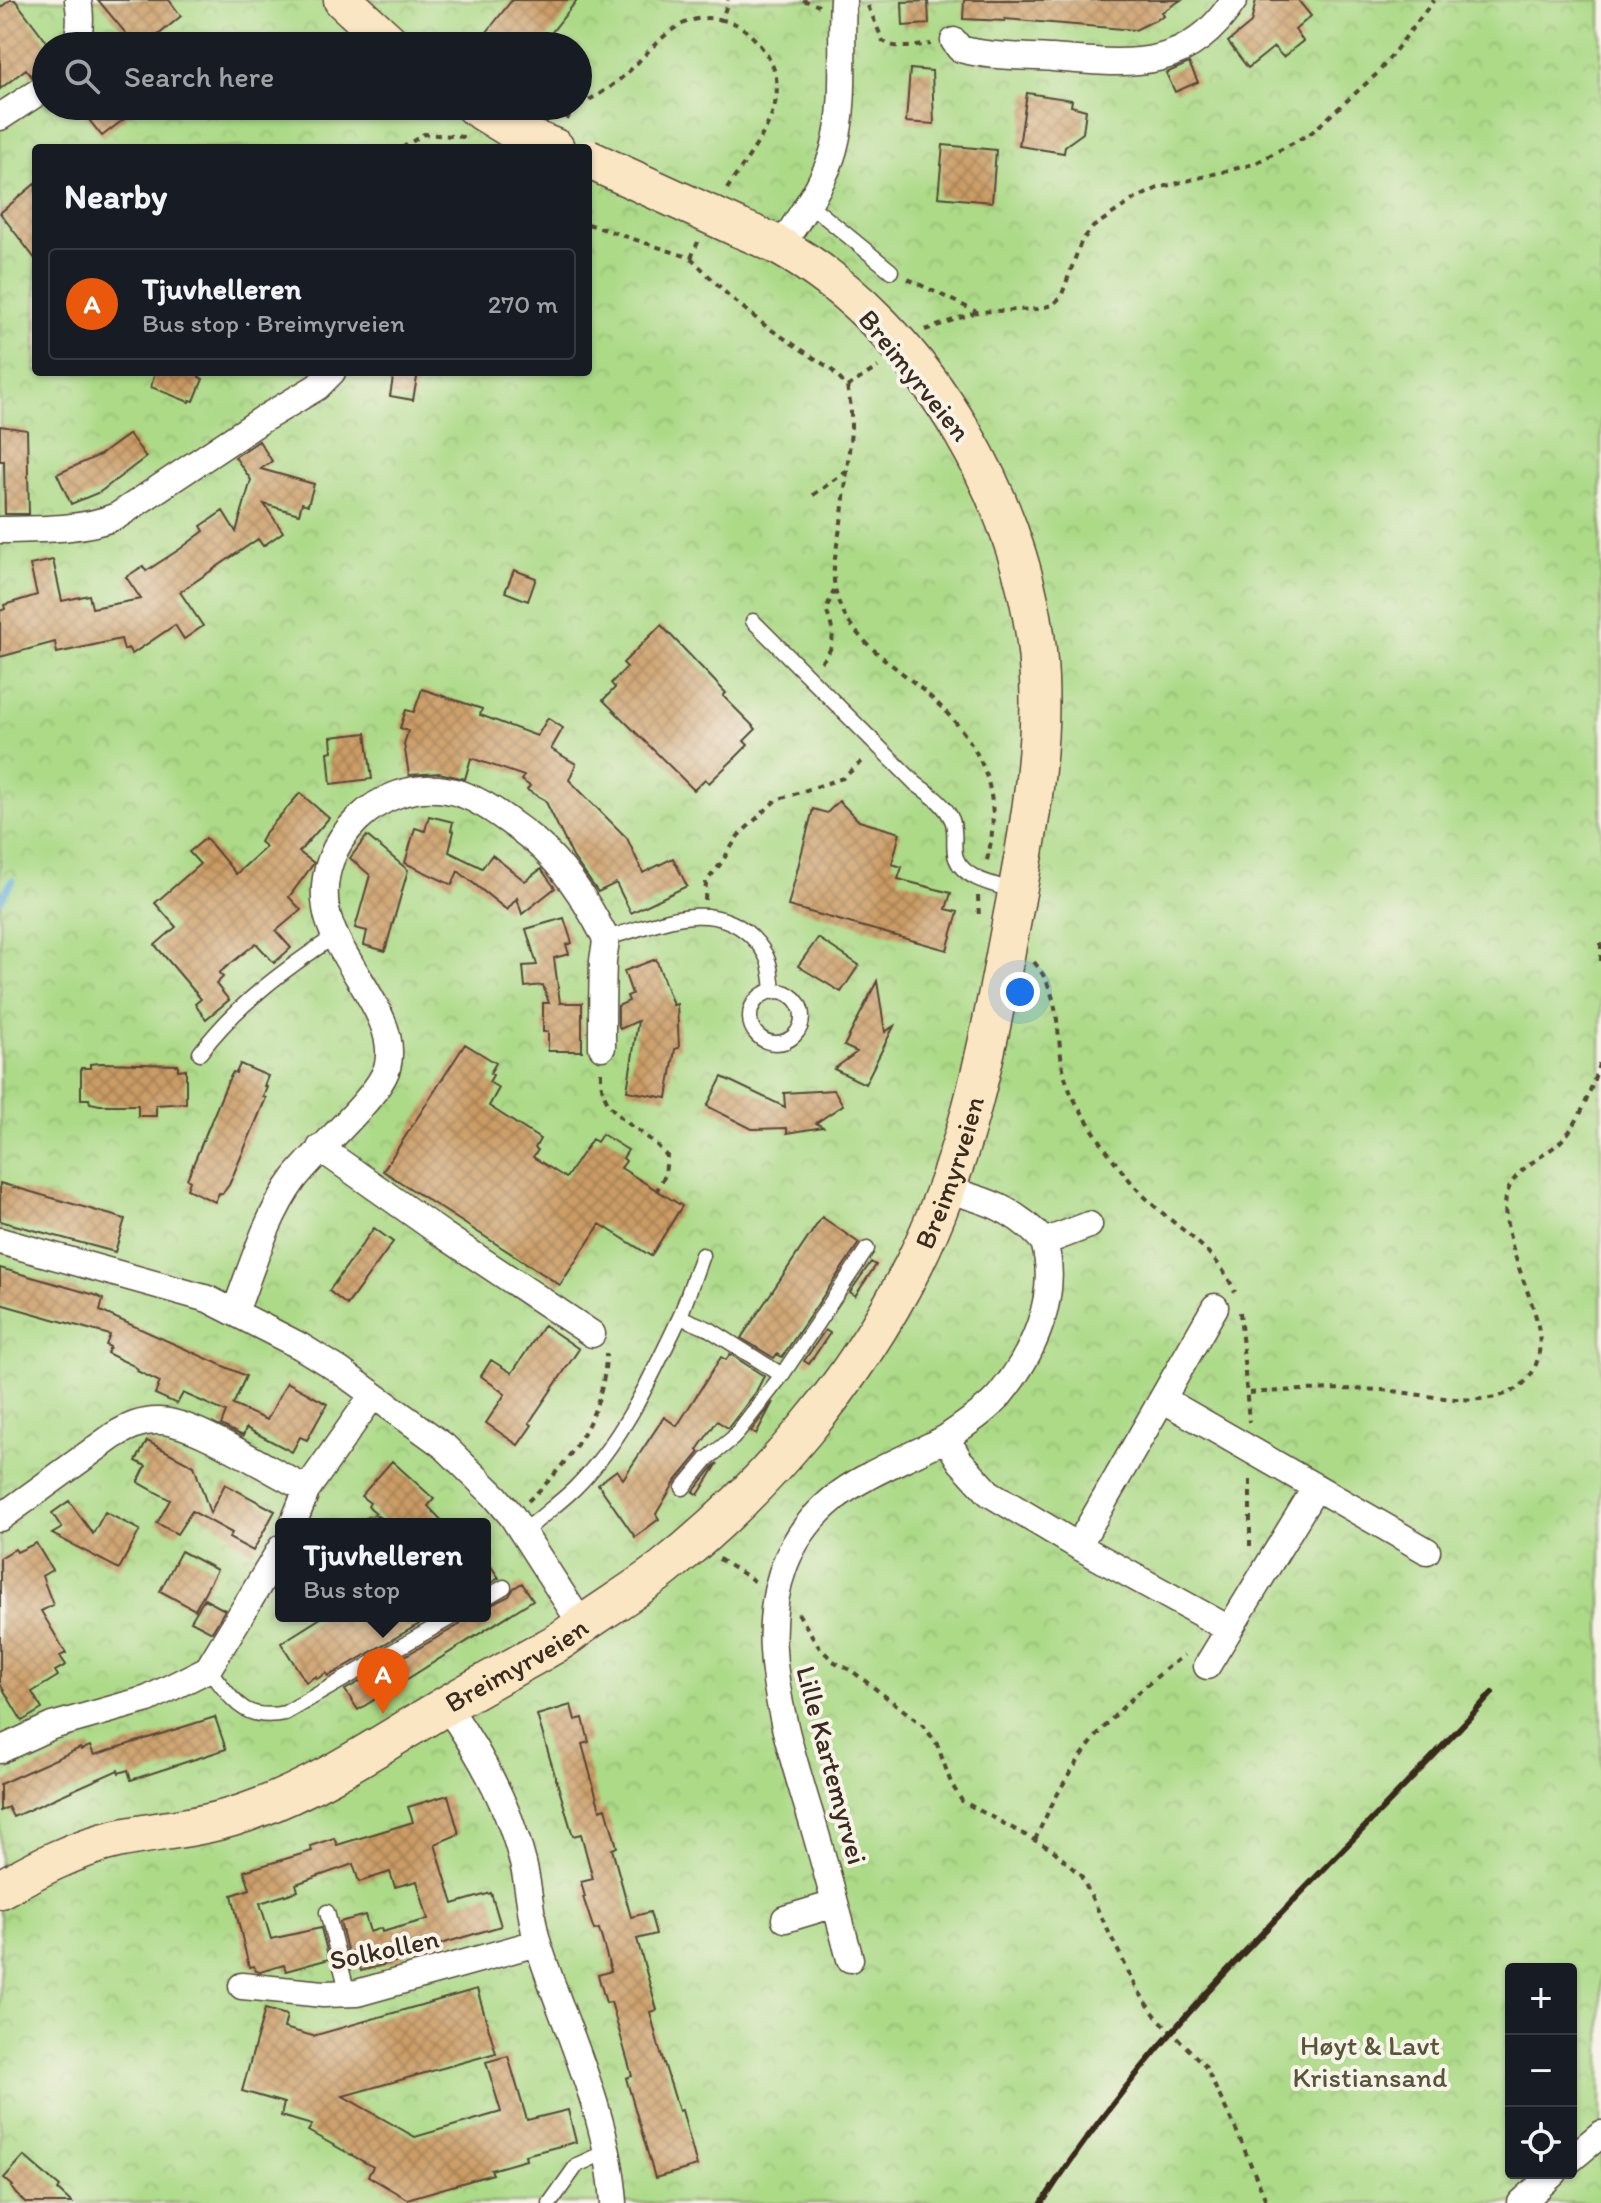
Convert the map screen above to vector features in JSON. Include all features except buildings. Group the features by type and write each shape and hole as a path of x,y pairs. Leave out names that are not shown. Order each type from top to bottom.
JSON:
{"street":[{"path":"78,0 81,13 78,32"},
{"path":"343,0 378,32"},
{"path":"781,247 809,204 833,151 839,125 843,0"},
{"path":"954,41 960,49 985,53 1102,62 1148,62 1184,49 1203,37 1234,0"},
{"path":"0,117 32,96"},
{"path":"471,122 518,133 545,144"},
{"name":"Breimyrveien","path":"0,1889 84,1849 117,1839 212,1824 262,1807 333,1773 548,1648 625,1597 694,1542 757,1483 800,1436 849,1374 907,1277 947,1190 990,1036 1018,891 1036,775 1039,677 1036,639 1019,559 1004,514 953,416 887,331 852,298 731,213 592,161"},
{"path":"0,530 78,526 100,523 117,516 317,387 328,376"},
{"path":"235,1312 284,1194 320,1148 380,1084 387,1067 389,1051 381,1017 349,966 329,925 324,895 326,876 340,839 371,808 406,792 428,789 464,795 526,834 566,874 605,938 602,1047"},
{"path":"320,1148 592,1334"},
{"path":"947,1190 982,1199 1009,1211 1026,1222 1044,1242 1089,1225"},
{"path":"0,1241 208,1299 300,1346 444,1446 495,1496 517,1524 582,1625"},
{"name":"Lille Kartemyrvei","path":"850,1959 778,1704 772,1647 777,1590 792,1549 833,1499 946,1438 994,1401 1025,1358 1038,1331 1048,1294 1049,1262 1044,1242"},
{"path":"1078,1546 1215,1307"},
{"path":"295,1518 307,1489 373,1395"},
{"path":"1164,1400 1427,1551"},
{"path":"0,1518 113,1436 147,1421 178,1423 307,1489"},
{"path":"946,1438 960,1461 989,1493 1229,1629"},
{"path":"1207,1666 1316,1487"},
{"path":"0,1750 52,1726 148,1699 208,1669 275,1558"},
{"path":"446,1705 476,1749 508,1814 525,1873 537,1943 608,2151 614,2203"},
{"name":"Lille Kartemyrvei","path":"785,1919 835,1904"},
{"name":"Solkollen","path":"242,1986 348,1994 382,1988 537,1943"},
{"path":"1577,2154 1601,2134"},
{"path":"1521,2203 1547,2179"}],"lane":[{"path":"809,204 891,271"},
{"path":"753,621 916,784 939,801 953,821 955,857 962,868 982,881 1018,891"},
{"path":"605,938 676,918 703,914 729,920 742,928 770,960 773,992"},
{"path":"200,1053 242,1006 335,936"},
{"path":"683,1488 707,1459 733,1438 782,1375 867,1249"},
{"path":"517,1524 575,1488 603,1455 633,1409 680,1317 702,1255"},
{"path":"680,1317 709,1329 782,1375"},
{"path":"491,1595 504,1587"},
{"path":"208,1669 239,1707 255,1715 269,1717 285,1713 441,1622"},
{"path":"327,1912 348,1994"},
{"path":"550,2203 577,2165 608,2151"}],"path":[{"path":"722,20 728,0"},
{"path":"866,0 883,41 888,44 904,47 954,41"},
{"path":"921,333 977,312 1037,309 1052,305 1061,297 1081,242 1093,227 1133,200 1158,188 1254,164 1311,133 1378,73 1434,0"},
{"path":"592,98 624,76 672,28 708,16 738,24 750,32 775,69 778,95 731,213"},
{"path":"408,144 424,134 445,134 471,122"},
{"path":"592,225 691,258 731,298 767,327 831,369 847,387 851,419 834,587 826,610 833,628 828,655"},
{"path":"891,271 977,312"},
{"path":"847,387 879,366"},
{"path":"813,495 847,471"},
{"path":"834,587 847,619 864,641 944,708 969,738 982,762 993,822 978,904 979,924"},
{"path":"703,914 706,882 738,836 776,800 843,778 879,747"},
{"path":"1601,943 1601,961"},
{"path":"602,1047 600,1085 607,1106 657,1144 667,1156 665,1175 657,1190"},
{"path":"1249,1393 1341,1389 1480,1400 1511,1394 1528,1380 1536,1365 1541,1341 1509,1235 1506,1196 1516,1173 1563,1139 1586,1102 1601,1058"},
{"path":"517,1524 573,1454 588,1426 600,1392 606,1356 603,1344 592,1334"},
{"path":"694,1542 758,1584"},
{"path":"791,1606 801,1615 819,1647 833,1661 852,1671 923,1725 937,1744 951,1783 962,1801 1053,1850 1081,1876 1137,1989 1155,2015 1205,2066 1267,2203"}],"green space":[{"name":"Høyt & Lavt Kristiansand","path":"0,0 1601,0 1601,2203 0,2203"}],"waterway":[{"path":"0,901 12,881"}],"railway":[{"path":"1042,2203 1143,2066 1199,2002 1492,1693"}],"place":[{"name":"Tjuvhelleren","path":"383,1714"}]}
